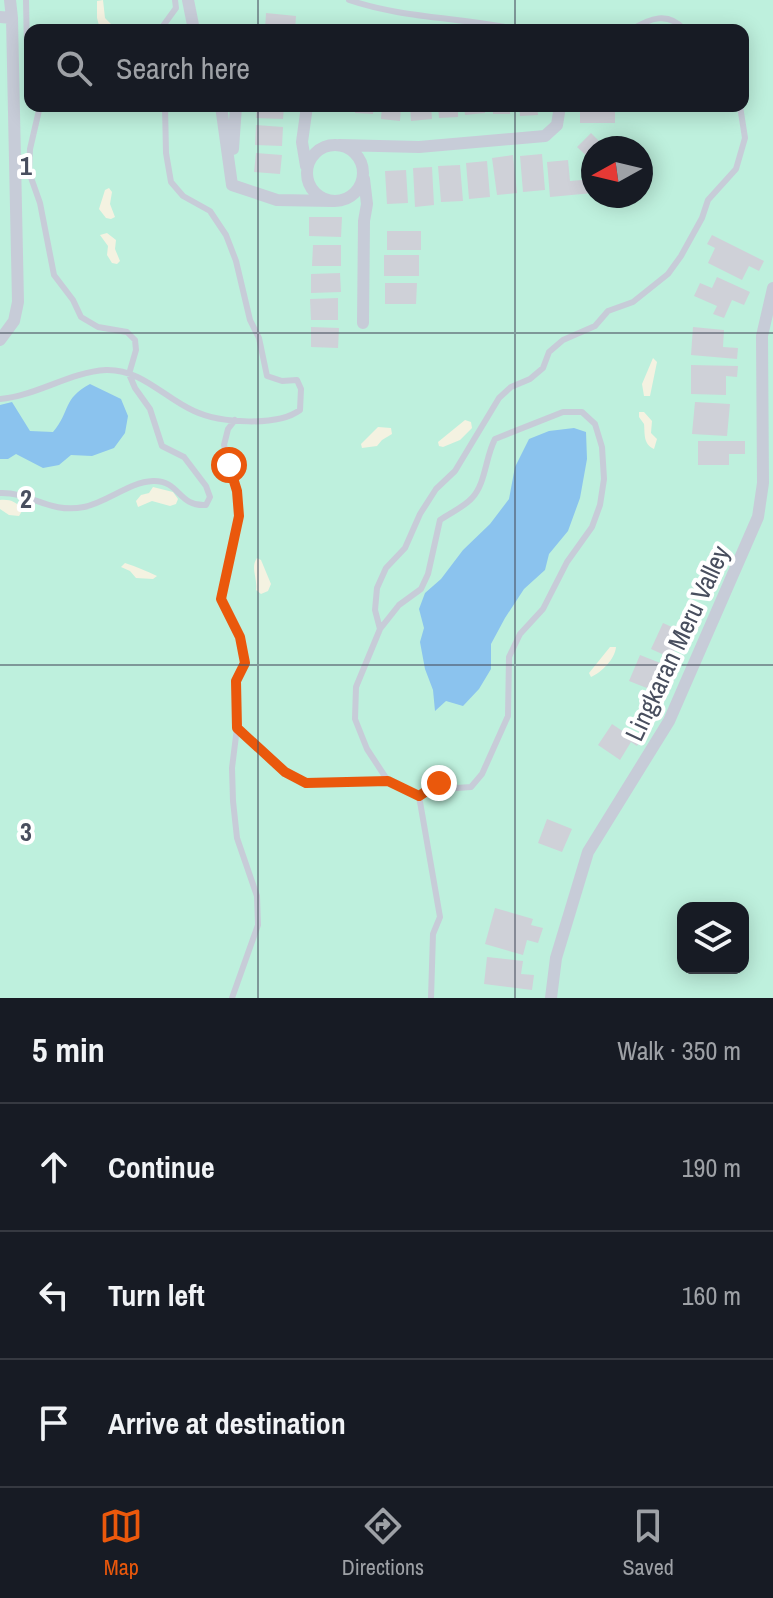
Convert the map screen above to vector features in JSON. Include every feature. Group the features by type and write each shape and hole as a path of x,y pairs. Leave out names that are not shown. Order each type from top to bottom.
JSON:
{"street":[{"path":"0,340 14,321 18,302 6,18 10,0"},
{"path":"188,0 193,24"},
{"path":"222,112 230,168"},
{"path":"235,112 230,168 230,180 234,187 284,200 337,201 359,189 371,152 385,147 545,136 557,125 559,112"},
{"path":"307,112 302,142 309,185 319,196 357,207 364,221"},
{"path":"306,120 312,138 326,146"},
{"path":"284,200 301,190 313,155 326,146 378,144 385,147"},
{"path":"339,145 353,151 363,173 367,204 364,221 363,323"},
{"name":"Lingkaran Meru Valley","path":"551,998 556,958 588,852 669,721 758,517 763,483 760,356 764,318 773,288"}],"lane":[{"path":"26,0 26,24"},
{"path":"164,24 176,8 175,0"},
{"path":"349,0 383,11 493,24"},
{"path":"640,24 650,18 665,18 679,24"},
{"path":"0,493 23,496 52,507 83,507 154,481 168,483 185,501 195,506 206,505 210,497 206,486 184,457 162,446 150,409 129,374 136,350 135,340 127,332 98,327 81,317 73,300 54,275 40,203 29,172 30,149 39,112"},
{"path":"0,399 107,370 129,374 151,384 195,412 235,420 266,421 290,417 300,410 301,389 297,380 282,381 267,376 259,338 250,320 236,261 226,235 210,211 183,196 171,182 166,153 165,112"},
{"path":"380,629 375,610 377,588 386,568 405,548 420,514 436,489 455,471 499,398 543,368 549,352 563,340 595,326 608,311 633,302 668,274 702,218 708,200 736,169 745,138 741,112"},
{"path":"388,781 367,749 355,719 356,687 380,629 399,605 421,589 436,545 440,520 472,499 482,481 487,455 495,439 563,412 582,412 595,424 602,447 604,479 600,505 592,527 567,562 543,609 520,634 509,657 508,716 482,774 471,787 457,788 439,783 419,796"},
{"path":"232,998 258,925 257,896 237,838 233,801 236,681 245,663 240,637 221,599 239,516 237,491 224,445 228,429 235,420"},
{"path":"237,728 285,772 306,783 388,781 419,796"},
{"path":"419,796 440,917 433,934 431,998"}],"green space":[{"path":"0,0 773,0 773,998 0,998"}],"sand":[{"path":"103,0 105,18 111,24 99,24 97,1"},
{"path":"109,188 115,217 111,219 106,218 99,209 105,190"},
{"path":"107,233 116,240 115,249 120,261 117,264 112,263 107,255 108,246 100,235"},
{"path":"653,358 657,362 650,396 644,396 642,384"},
{"path":"639,412 644,412 652,421 651,433 657,439 654,449 646,442"},
{"path":"465,420 471,422 472,428 460,440 439,446 438,442"},
{"path":"378,427 391,428 392,434 377,446 362,448 361,444"},
{"path":"153,487 173,492 178,499 176,504 170,506 152,501 138,507 136,501"},
{"path":"0,500 16,503 22,511 19,516 9,515 0,509"},
{"path":"257,558 261,560 271,584 268,591 261,594 256,590 254,566"},
{"path":"125,563 157,576 153,579 136,578 121,567"},
{"path":"610,647 616,647 611,660 591,677 589,673"}],"water":[{"path":"90,384 121,399 128,416 125,433 114,448 92,456 71,455 59,465 43,468 16,454 0,459 0,405 12,402 30,431 53,432 71,400"},
{"path":"574,428 586,432 587,459 580,498 568,531 549,554 545,570 524,589 505,618 491,644 491,669 479,689 463,706 446,701 435,711 433,690 420,642 424,628 419,609 425,593 441,579 509,499 515,467 529,439 549,431"}],"building":[{"path":"266,13 296,16 295,24 265,24"},
{"path":"256,112 284,112 283,119 256,118"},
{"path":"382,112 401,112 400,121 381,119"},
{"path":"410,112 431,112 432,119 411,121"},
{"path":"438,112 458,112 458,117 439,118"},
{"path":"465,112 485,112 485,113 465,115"},
{"path":"520,112 538,112 538,115 520,116"},
{"path":"580,112 615,112 615,123 580,123"},
{"path":"256,125 283,127 282,146 255,145"},
{"path":"256,153 282,155 280,174 254,172"},
{"path":"542,154 545,190 523,192 520,156"},
{"path":"513,155 517,193 497,195 492,158"},
{"path":"568,160 570,181 581,180 581,194 550,197 547,162"},
{"path":"487,161 490,197 469,199 466,163"},
{"path":"460,165 463,201 441,202 438,166"},
{"path":"432,167 434,205 415,207 413,168"},
{"path":"406,170 408,203 387,204 385,171"},
{"path":"309,217 342,217 341,237 309,236"},
{"path":"387,231 421,231 421,250 387,250"},
{"path":"712,235 764,261 759,271 749,266 742,280 708,263 715,248 707,244"},
{"path":"313,245 341,245 341,266 312,266"},
{"path":"384,255 419,255 419,276 384,276"},
{"path":"340,273 341,292 311,293 311,274"},
{"path":"717,277 750,292 744,305 732,300 724,318 713,314 717,306 694,296 700,283 712,288"},
{"path":"385,283 417,283 416,304 385,304"},
{"path":"338,298 338,320 311,320 310,299"},
{"path":"311,327 339,328 338,348 311,347"},
{"path":"693,327 724,330 723,347 738,348 737,359 691,355"},
{"path":"691,365 738,366 737,377 726,376 726,395 691,394"},
{"path":"695,402 730,404 727,436 692,434"},
{"path":"698,441 745,441 745,454 729,454 729,465 698,465"},
{"path":"663,623 683,632 671,658 651,649"},
{"path":"640,655 673,668 662,694 629,681"},
{"path":"612,724 639,742 637,746 631,742 620,760 598,745"},
{"path":"547,819 572,829 562,852 538,843"},
{"path":"495,908 533,919 531,925 543,928 538,943 527,940 523,955 485,944"},
{"path":"487,957 523,961 521,974 534,975 532,990 484,984"}],"route":[{"path":"229,465 237,491 239,516 221,599 240,637 245,663 236,681 237,728 285,772 306,783 388,781 419,796 439,783"}]}
